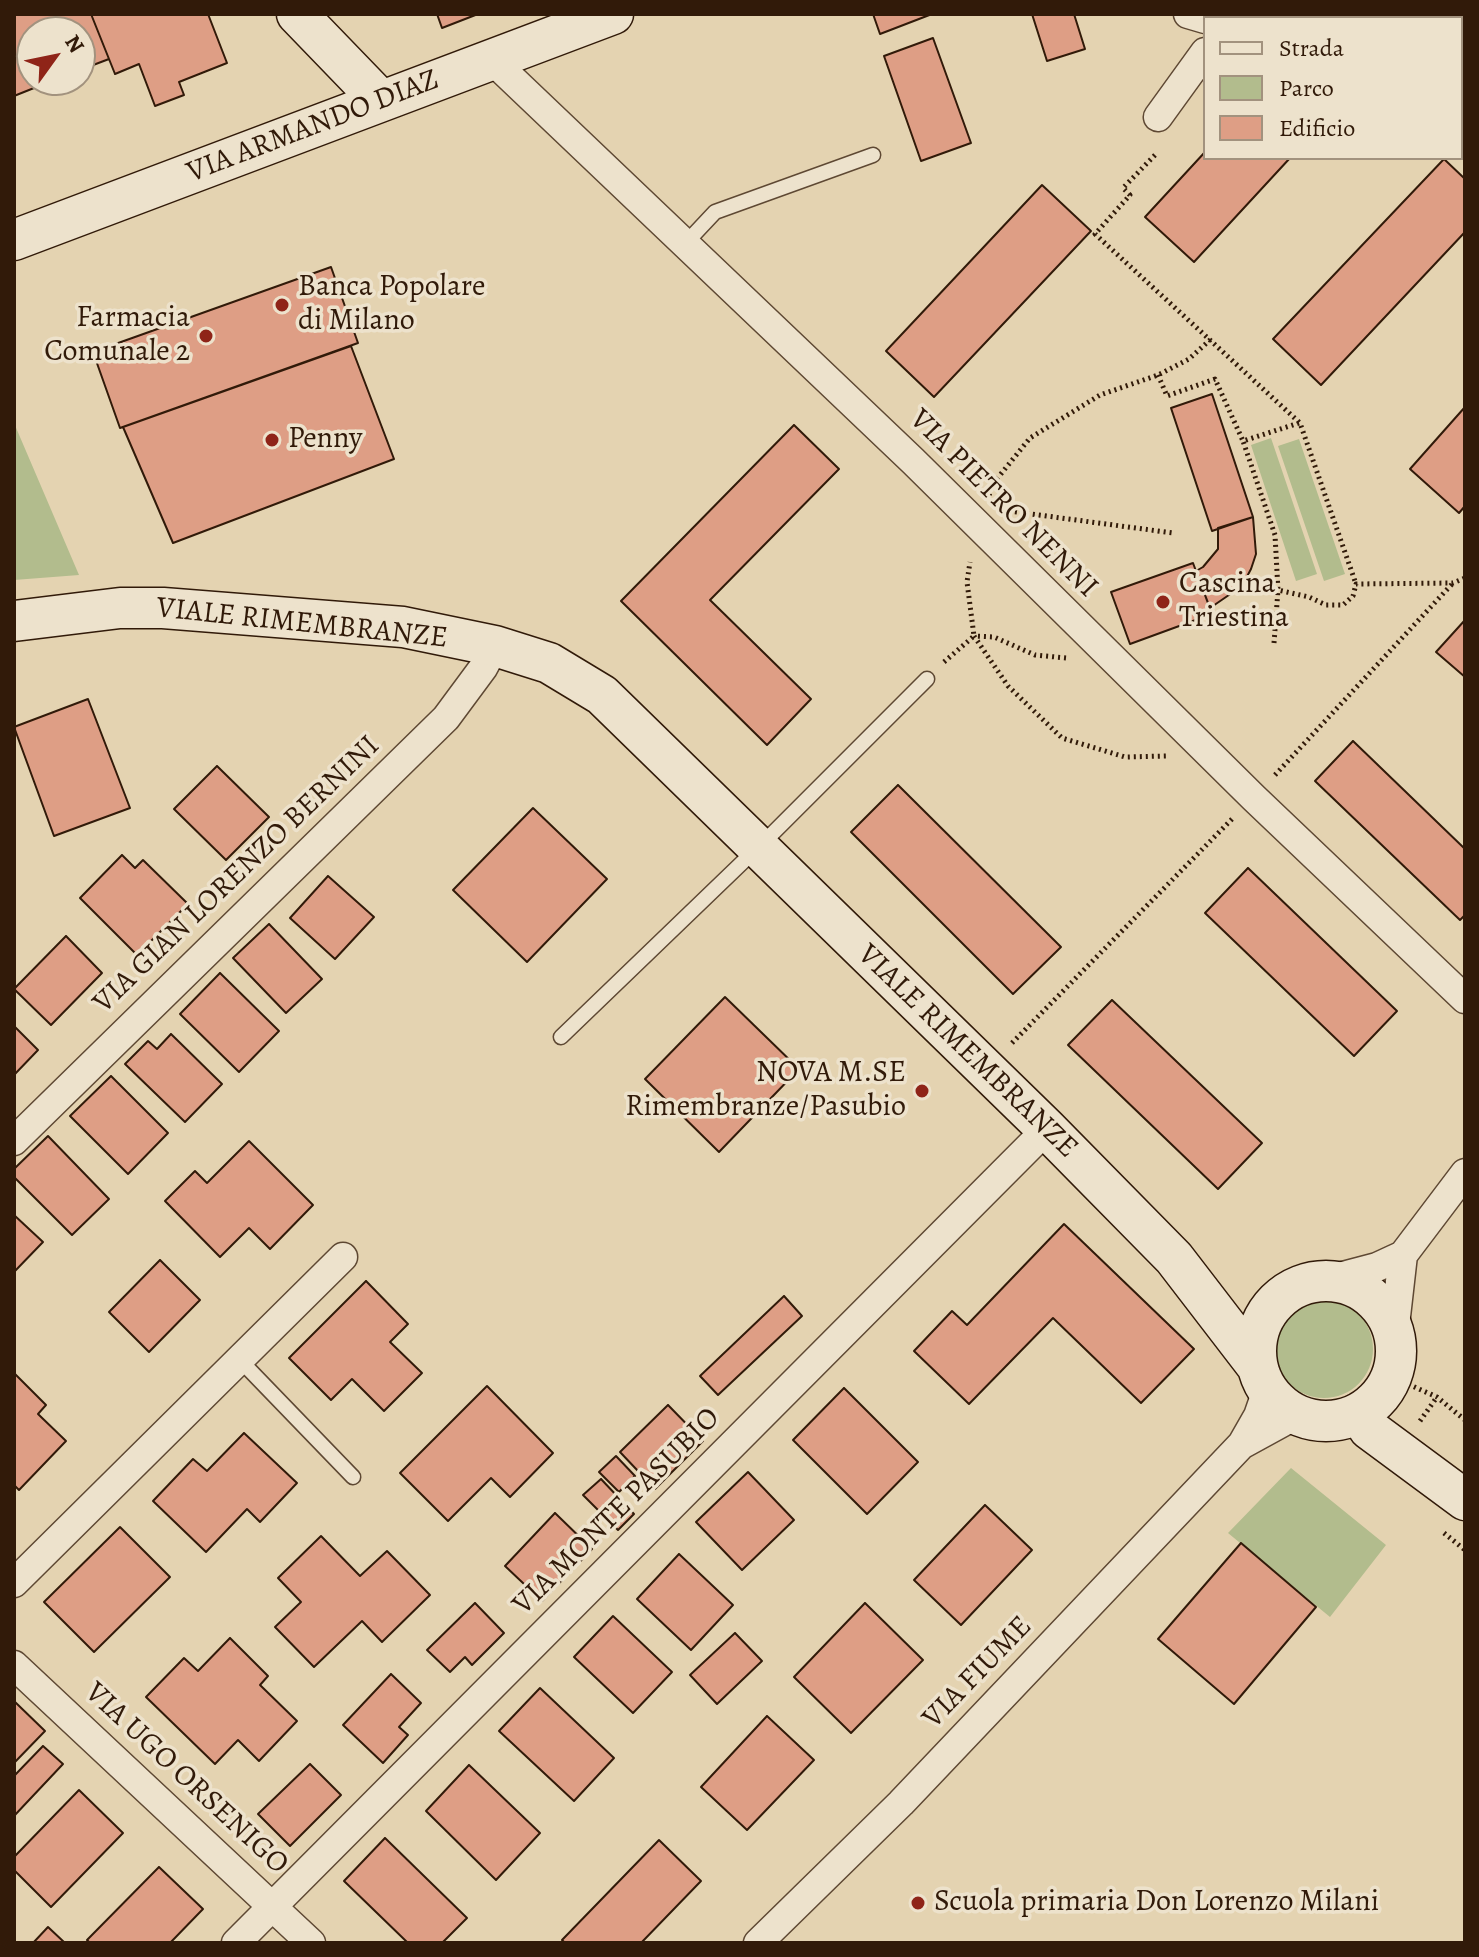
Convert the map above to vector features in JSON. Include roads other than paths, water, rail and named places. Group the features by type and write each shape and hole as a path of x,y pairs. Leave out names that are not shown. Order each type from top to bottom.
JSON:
{"street":[{"path":"297,14 381,101"},
{"name":"VIA ARMANDO DIAZ","path":"14,240 613,14"},
{"path":"1158,117 1203,55"},
{"name":"VIA PIETRO NENNI","path":"491,59 913,461 980,516 1098,644 1465,999"},
{"name":"VIALE RIMEMBRANZE","path":"14,621 120,608 163,608 403,627 495,646 549,663 602,695 1047,1129 1174,1258 1273,1390"},
{"name":"VIA GIAN LORENZO BERNINI","path":"14,1141 446,718 483,668 495,646"},
{"name":"VIA MONTE PASUBIO","path":"236,1943 1047,1129"},
{"path":"1403,1255 1394,1334 1396,1357 1392,1377 1378,1399 1360,1413 1331,1422 1318,1422 1273,1390 1255,1348 1261,1322 1274,1303 1301,1285 1377,1267 1403,1255 1465,1173"},
{"path":"14,1583 343,1257"},
{"name":"VIALE RIMEMBRANZE","path":"1174,1258 1198,1274 1247,1298 1259,1300 1282,1296"},
{"path":"1324,1281 1348,1284 1370,1296 1383,1310 1394,1334"},
{"name":"VIA FIUME","path":"758,1943 901,1803 1242,1444 1273,1390"},
{"path":"1360,1413 1369,1429 1465,1500"},
{"name":"VIA UGO ORSENIGO","path":"14,1665 311,1943"}],"lane":[{"path":"684,245 715,212 873,155"},
{"path":"561,1037 927,679"},
{"path":"239,1359 353,1477"}],"place":[{"name":"Banca Popolare di Milano","path":"282,305"},
{"name":"Farmacia Comunale 2","path":"206,336"},
{"name":"Penny","path":"272,440"},
{"name":"Cascina Triestina","path":"1163,602"},
{"name":"NOVA M.SE Rimembranze/Pasubio","path":"922,1091"},
{"name":"Scuola primaria Don Lorenzo Milani","path":"918,1903"}]}
